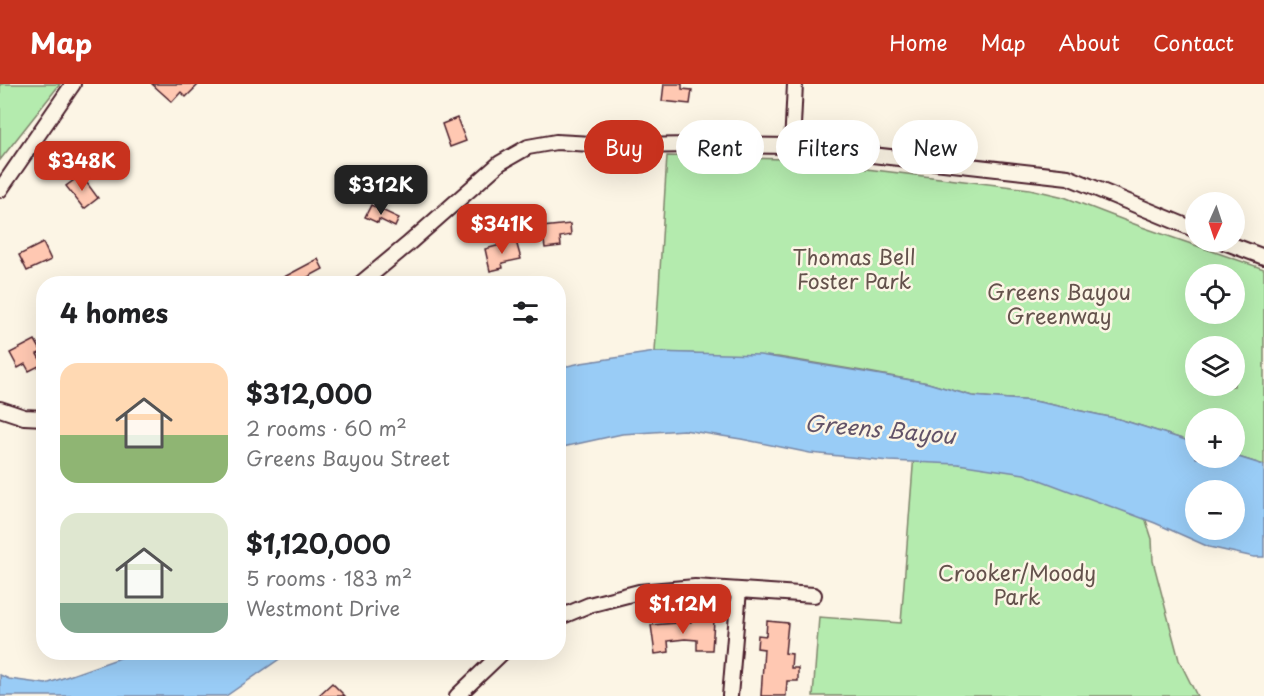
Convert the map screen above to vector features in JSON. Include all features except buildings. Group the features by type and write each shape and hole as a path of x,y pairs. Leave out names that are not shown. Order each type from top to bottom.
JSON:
{"street":[{"path":"0,190 73,84"},
{"path":"793,120 795,84"},
{"path":"370,276 500,163 528,147 556,142 628,146 776,146"},
{"path":"880,156 1068,177 1185,225"},
{"path":"1245,250 1264,257"},
{"path":"0,409 24,417 36,418"},
{"path":"566,615 589,605 639,592 695,587 814,595"},
{"path":"730,696 739,590"},
{"path":"457,696 495,660"}],"green space":[{"path":"0,84 60,84 0,160"},
{"path":"667,156 676,156 676,174 764,174 764,158 776,159 776,174 880,174 880,171 892,172 892,174 1030,189 1064,197 1185,242 1185,252 1215,252 1264,269 1264,465 1245,459 1245,408 1185,408 1185,440 1119,419 1034,401 972,396 928,383 778,357 655,352"},
{"name":"Crooker/Moody Park","path":"914,454 1007,465 1142,508 1152,539 1153,561 1179,660 1197,696 813,696 819,617 901,623"}],"water":[{"name":"Greens Bayou","path":"655,352 760,355 928,383 972,396 1034,401 1119,419 1185,440 1185,468 1245,468 1245,459 1264,465 1264,557 1209,547 1193,540 1245,540 1245,480 1185,480 1185,536 1024,474 958,464 889,461 810,453 684,430 622,434 566,446 566,366"},
{"path":"114,660 278,660 226,696 0,696 0,675 9,679 46,684"}],"park label":[{"name":"Thomas Bell Foster Park","path":"854,268"},
{"name":"Greens Bayou Greenway","path":"1059,303"}]}
